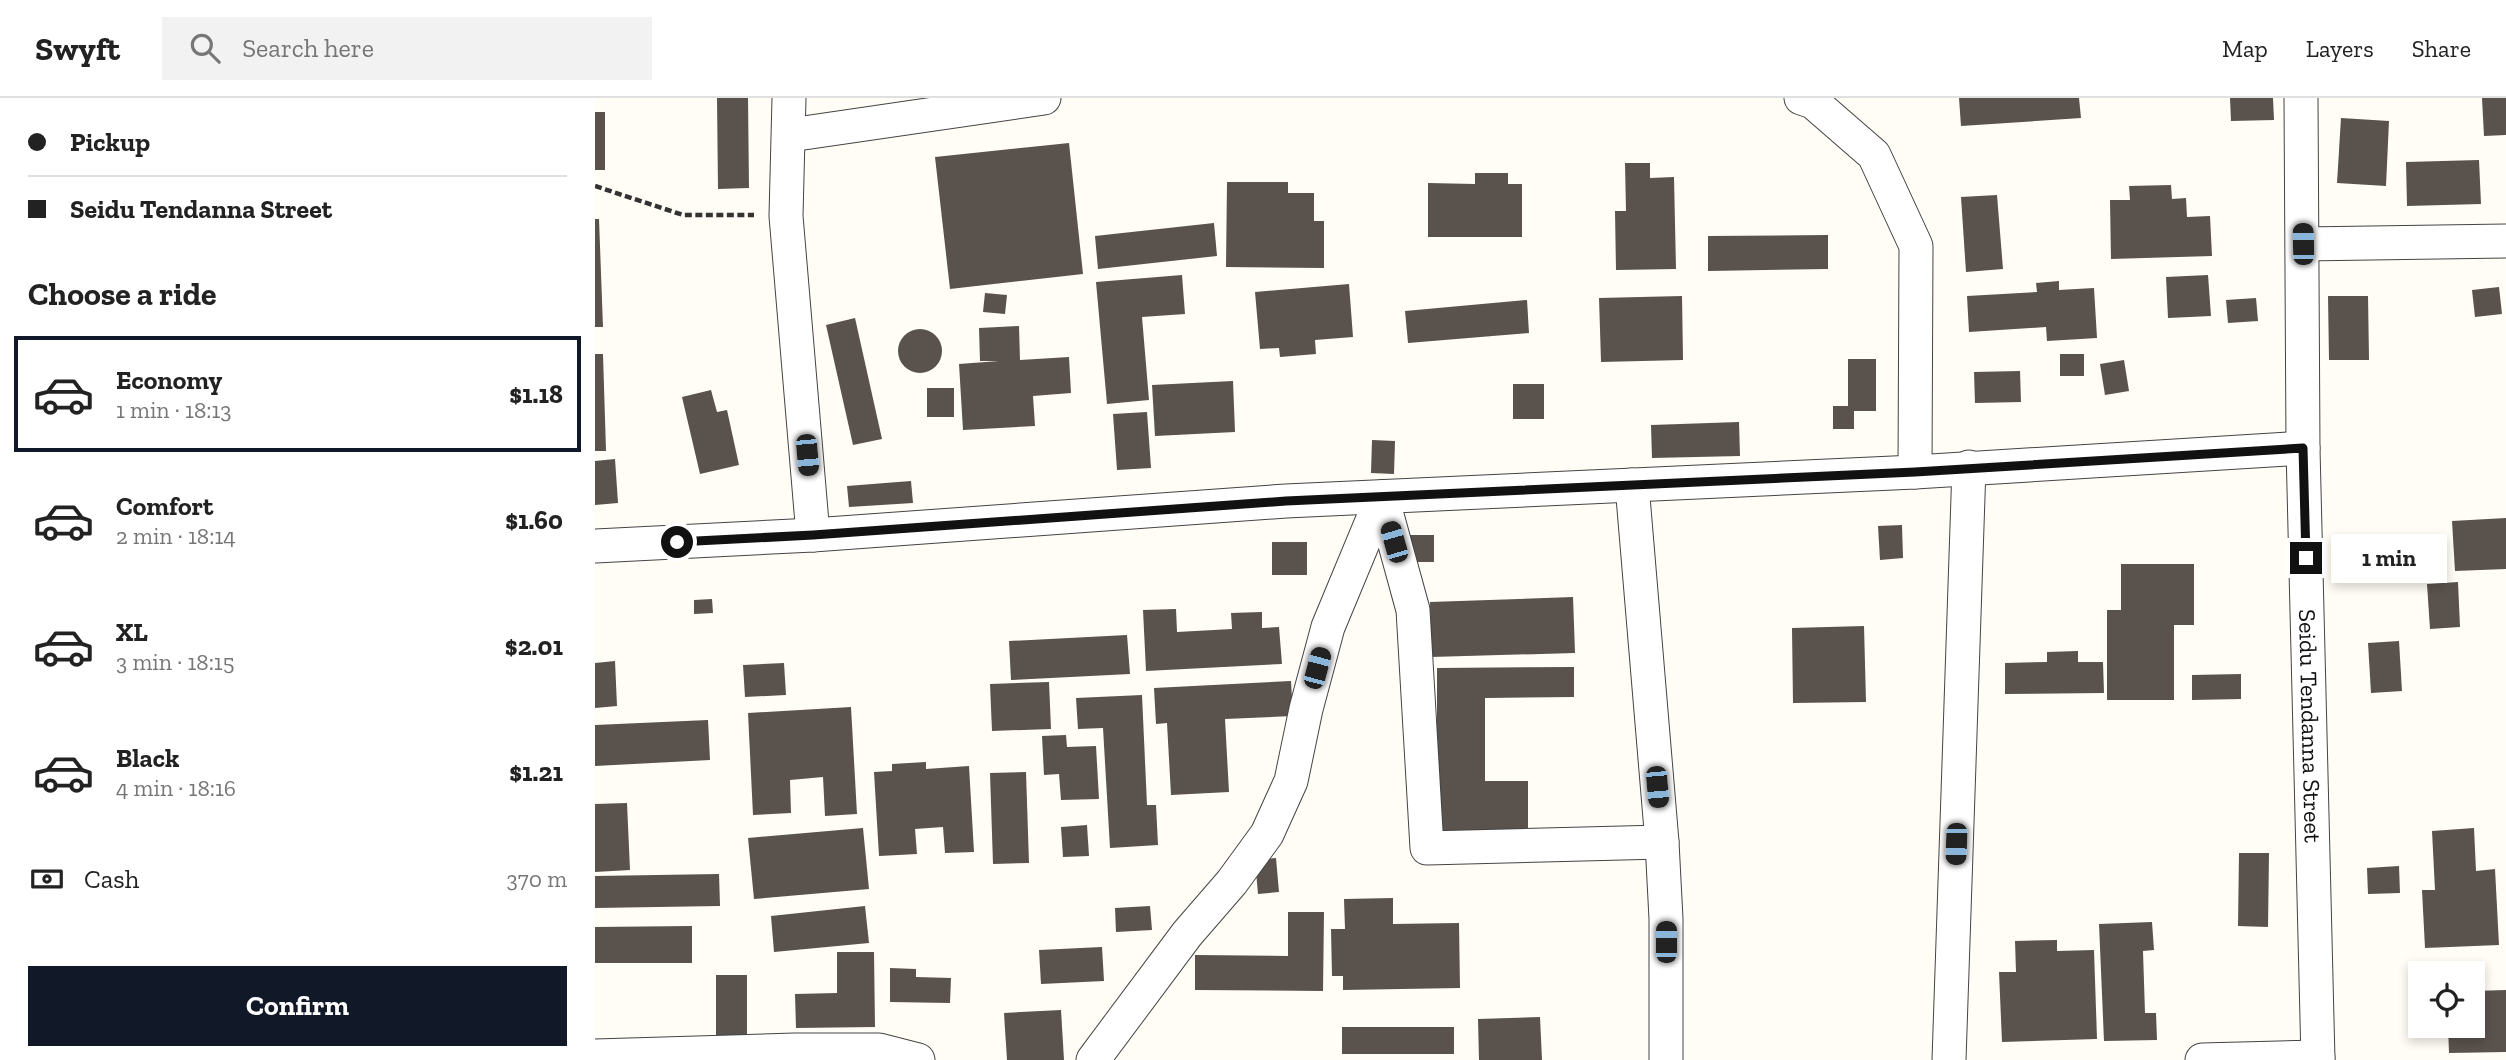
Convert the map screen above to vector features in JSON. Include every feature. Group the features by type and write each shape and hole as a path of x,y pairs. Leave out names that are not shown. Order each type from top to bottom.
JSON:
{"street":[{"path":"789,98 786,216 813,535"},
{"path":"790,135 1044,98"},
{"path":"1801,98 1812,102 1874,155 1916,246 1915,472"},
{"name":"Seidu Tendanna Street","path":"2301,98 2303,448 2318,1058"},
{"path":"2303,244 2506,241"},
{"path":"595,546 813,535 1286,501 1915,472 2303,448"},
{"path":"1949,1060 1969,467"},
{"path":"1632,485 1666,919 1666,1060"},
{"path":"1382,497 1413,610 1427,848 1661,842"},
{"path":"1093,1060 1187,934 1232,882 1267,834 1291,781 1306,709 1328,627 1382,497"},
{"path":"595,1056 879,1050 918,1060"},
{"path":"2202,1060 2318,1058"}],"path":[{"path":"595,186 683,215 786,216"}],"building":[{"path":"717,98 748,98 749,188 718,189"},
{"path":"1959,98 2079,98 2081,118 1961,126"},
{"path":"2230,98 2273,98 2274,120 2231,121"},
{"path":"2482,98 2506,98 2506,135 2484,136"},
{"path":"595,112 605,112 605,170 595,170"},
{"path":"2341,118 2389,121 2386,186 2337,183"},
{"path":"1069,143 1083,274 950,289 935,157"},
{"path":"2479,160 2481,204 2407,206 2406,162"},
{"path":"1625,163 1650,163 1650,178 1674,177 1676,269 1616,270 1615,211 1626,211"},
{"path":"1475,173 1508,173 1508,184 1522,184 1522,237 1428,237 1428,183 1475,184"},
{"path":"1227,182 1288,182 1288,193 1314,193 1314,221 1324,221 1324,268 1226,267"},
{"path":"2171,185 2172,199 2186,198 2187,217 2210,216 2212,256 2111,259 2110,200 2130,200 2129,186"},
{"path":"1997,195 2003,269 1966,272 1961,197"},
{"path":"595,219 599,219 603,327 595,327"},
{"path":"1214,223 1217,256 1098,269 1095,236"},
{"path":"1828,235 1828,269 1708,271 1708,236"},
{"path":"1182,275 1185,314 1142,317 1149,400 1107,404 1096,282"},
{"path":"2208,275 2211,316 2168,318 2166,277"},
{"path":"2059,281 2059,290 2094,288 2097,338 2047,341 2046,327 1969,332 1967,296 2037,292 2036,283"},
{"path":"1349,284 1353,337 1315,340 1316,354 1280,357 1279,348 1260,349 1255,292"},
{"path":"2499,287 2502,314 2475,317 2472,290"},
{"path":"985,293 1007,295 1005,314 983,312"},
{"path":"1682,296 1683,360 1601,362 1599,298"},
{"path":"2328,296 2368,296 2369,360 2329,360"},
{"path":"2256,298 2258,321 2228,323 2226,300"},
{"path":"1527,300 1529,333 1408,343 1405,311"},
{"path":"855,318 882,439 853,445 826,325"},
{"path":"1019,326 1020,360 1069,357 1071,393 1033,396 1035,426 963,430 959,364 999,361 980,361 979,328"},
{"path":"920,329 929,330 936,335 941,342 941,360 936,367 929,372 920,373 911,372 904,367 899,360 898,351 899,342 904,335 911,330"},
{"path":"595,354 603,354 606,451 595,451"},
{"path":"2060,354 2084,354 2084,376 2060,376"},
{"path":"1848,359 1876,359 1876,411 1854,411 1854,429 1833,429 1833,406 1848,406"},
{"path":"2124,360 2129,391 2105,395 2100,364"},
{"path":"2020,371 2021,402 1975,403 1974,372"},
{"path":"1233,381 1235,432 1155,436 1152,385"},
{"path":"1513,384 1544,384 1544,419 1513,419"},
{"path":"927,388 954,388 954,417 927,417"},
{"path":"711,390 717,412 727,410 739,465 700,474 682,397"},
{"path":"1147,412 1151,468 1117,470 1113,414"},
{"path":"1739,422 1740,456 1652,458 1651,425"},
{"path":"1372,440 1395,441 1394,474 1371,473"},
{"path":"615,459 618,503 595,505 595,461"},
{"path":"911,481 913,503 849,507 847,486"},
{"path":"2506,518 2506,569 2455,571 2452,521"},
{"path":"1902,525 1903,558 1880,560 1878,526"},
{"path":"1403,535 1434,535 1434,562 1404,562"},
{"path":"1272,542 1307,542 1307,575 1272,575"},
{"path":"2121,564 2194,564 2194,625 2174,625 2174,700 2107,700 2107,610 2121,610"},
{"path":"2458,582 2460,627 2430,629 2427,584"},
{"path":"1573,597 1575,653 1431,657 1430,602"},
{"path":"712,599 713,613 694,614 694,600"},
{"path":"1176,609 1177,632 1232,629 1231,613 1262,612 1262,628 1279,627 1282,664 1146,671 1143,610"},
{"path":"1864,626 1866,702 1793,703 1792,628"},
{"path":"1127,635 1130,674 1011,680 1009,641"},
{"path":"2399,641 2402,691 2371,693 2368,643"},
{"path":"2078,651 2078,662 2103,662 2104,693 2005,694 2005,663 2047,662 2047,652"},
{"path":"615,661 617,706 595,708 595,663"},
{"path":"784,663 786,695 745,697 743,665"},
{"path":"1574,667 1574,697 1485,698 1485,781 1528,781 1528,834 1437,834 1437,668"},
{"path":"2241,674 2241,699 2192,700 2192,675"},
{"path":"1291,681 1293,716 1225,719 1229,792 1171,795 1167,723 1156,724 1154,688"},
{"path":"1049,682 1051,729 992,731 990,684"},
{"path":"1142,695 1147,805 1156,805 1158,845 1110,848 1103,728 1078,729 1076,698"},
{"path":"851,707 857,814 825,816 823,777 790,780 791,813 753,815 748,713"},
{"path":"708,720 710,760 595,766 595,725"},
{"path":"1066,735 1067,747 1096,746 1099,799 1061,800 1059,774 1044,775 1042,736"},
{"path":"926,762 926,769 969,766 974,852 945,853 943,827 915,829 917,854 879,856 874,772 892,771 892,764"},
{"path":"1026,772 1029,863 993,864 990,773"},
{"path":"627,803 630,870 595,872 595,804"},
{"path":"1087,825 1089,856 1063,857 1061,827"},
{"path":"863,828 869,889 754,899 748,838"},
{"path":"2474,828 2476,871 2495,869 2499,945 2425,948 2422,890 2435,890 2432,831"},
{"path":"2239,853 2269,853 2268,927 2238,926"},
{"path":"1276,858 1279,892 1258,894 1255,860"},
{"path":"2399,866 2400,893 2368,894 2367,868"},
{"path":"719,874 720,906 595,908 595,876"},
{"path":"1393,898 1393,924 1459,923 1460,988 1343,990 1343,976 1332,976 1331,929 1345,929 1344,899"},
{"path":"865,906 869,943 774,952 771,916"},
{"path":"1150,906 1152,930 1116,932 1115,908"},
{"path":"1288,912 1324,912 1323,991 1195,990 1195,955 1288,956"},
{"path":"2152,922 2154,950 2143,951 2145,1013 2156,1013 2157,1040 2104,1041 2099,924"},
{"path":"692,926 692,963 595,963 595,927"},
{"path":"2057,940 2057,951 2094,950 2097,1039 2002,1042 1999,972 2016,972 2015,941"},
{"path":"1102,947 1104,981 1041,984 1039,950"},
{"path":"837,952 874,952 875,1027 796,1028 795,994 837,993"},
{"path":"890,968 916,969 916,977 951,978 950,1003 890,1002"},
{"path":"716,975 747,975 747,1040 716,1040"},
{"path":"2506,990 2506,1052 2449,1053 2448,1038 2485,1038 2485,991"},
{"path":"1061,1010 1064,1060 1007,1060 1004,1013"},
{"path":"1540,1017 1542,1060 1479,1060 1478,1019"},
{"path":"1342,1027 1454,1027 1454,1054 1342,1054"}],"route":[{"path":"677,542 813,535 1286,501 1915,472 2303,448 2306,558"}]}
